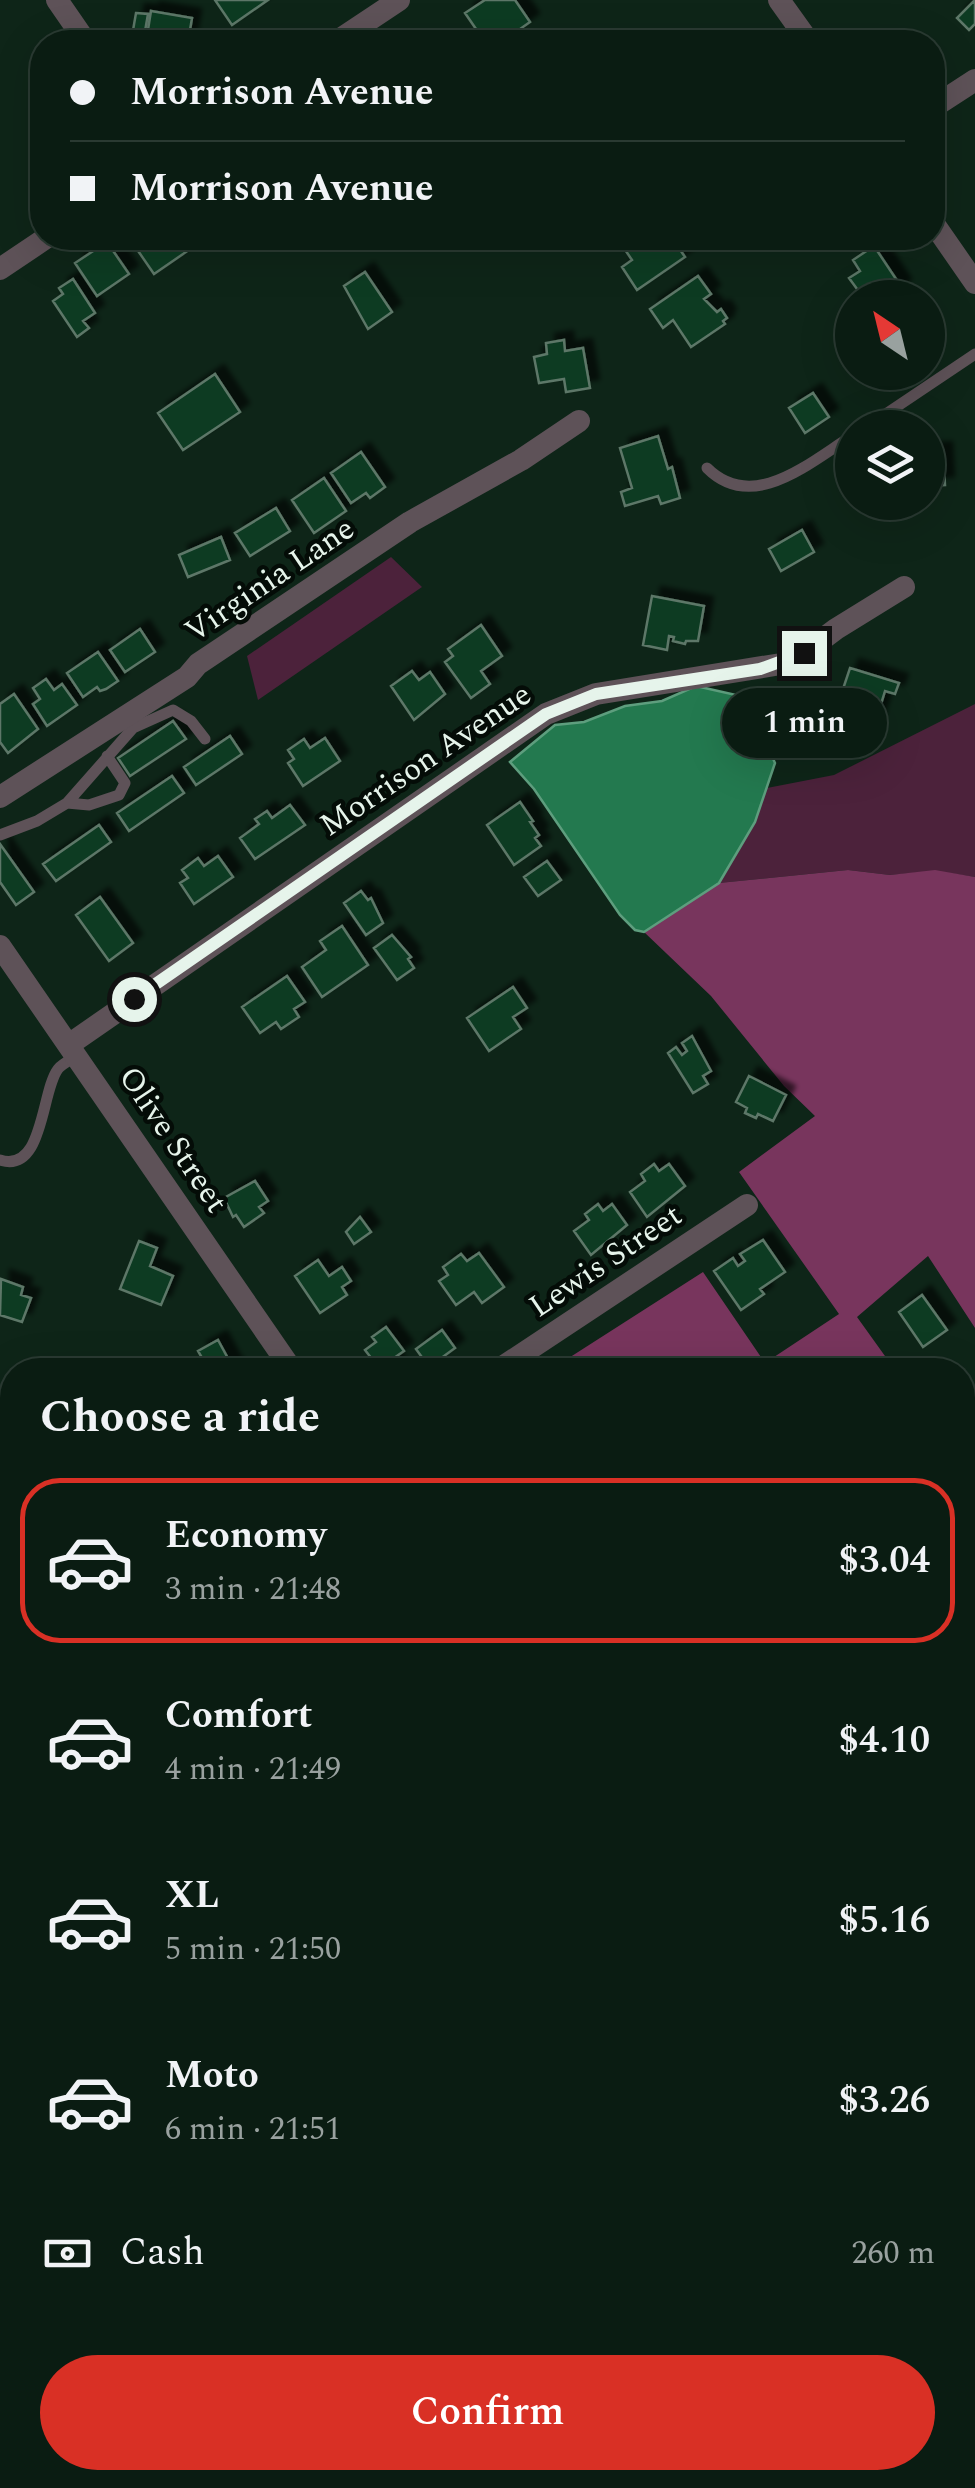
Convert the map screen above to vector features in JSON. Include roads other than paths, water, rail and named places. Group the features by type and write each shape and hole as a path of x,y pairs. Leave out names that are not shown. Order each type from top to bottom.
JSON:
{"street":[{"path":"57,0 78,30"},
{"path":"354,30 399,0"},
{"path":"779,0 800,30"},
{"path":"945,100 975,80"},
{"path":"945,240 975,283"},
{"path":"0,269 30,249"},
{"name":"Virginia Lane","path":"0,797 186,677 198,664 410,522 521,460 579,421"},
{"name":"Morrison Avenue","path":"74,1049 546,714 596,694 780,664 804,653 904,587"},
{"name":"Olive Street","path":"0,946 284,1358"},
{"name":"Lewis Street","path":"516,1358 747,1204"}],"lane":[{"path":"892,410 975,354"},
{"path":"708,468 733,486 754,488 790,473 835,446"},
{"path":"0,835 67,803 133,728 172,710 192,721 204,740"},
{"path":"67,803 89,805 119,795 125,783 107,756"},
{"path":"0,1160 20,1160 32,1146 58,1070 74,1049"}]}
